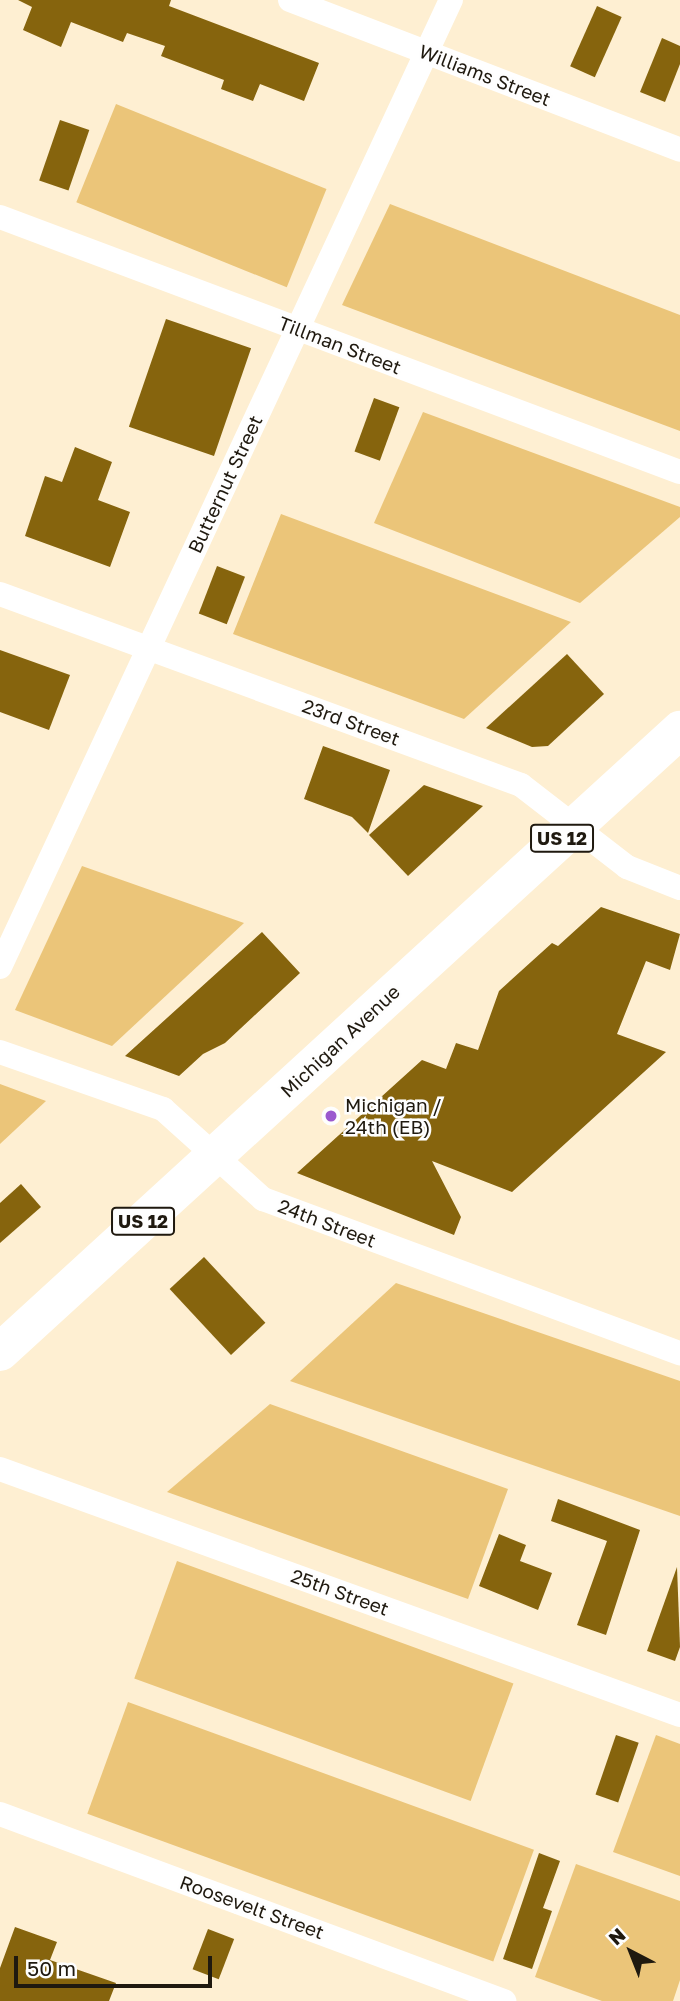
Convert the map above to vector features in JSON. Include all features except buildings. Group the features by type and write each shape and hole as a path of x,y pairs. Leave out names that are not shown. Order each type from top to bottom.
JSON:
{"main road":[{"name":"Michigan Avenue","path":"0,1352 680,730"}],"street":[{"name":"Williams Street","path":"290,0 680,150"},
{"name":"Butternut Street","path":"0,967 451,0"},
{"name":"Tillman Street","path":"0,217 680,472"},
{"name":"23rd Street","path":"0,594 521,785 572,828 626,867 680,888"},
{"name":"24th Street","path":"0,1052 163,1109 263,1199 680,1353"},
{"name":"25th Street","path":"0,1469 680,1715"},
{"name":"Roosevelt Street","path":"0,1814 504,2001"}],"shaded area":[{"path":"116,104 326,189 287,287 76,202"},
{"path":"390,204 680,315 680,431 342,305"},
{"path":"423,412 680,507 680,517 580,603 374,523"},
{"path":"281,514 571,622 464,719 233,634"},
{"path":"82,866 244,923 112,1046 15,1010"},
{"path":"0,1084 46,1101 0,1144"},
{"path":"396,1283 680,1381 680,1516 290,1381"},
{"path":"270,1404 508,1489 468,1599 167,1492"},
{"path":"177,1561 513,1683 471,1801 134,1678"},
{"path":"128,1702 534,1850 493,1962 87,1814"},
{"path":"656,1735 680,1744 680,1876 613,1852"},
{"path":"576,1864 680,1901 680,1980 673,2001 602,2001 535,1977"}],"place":[{"name":"Michigan / 24th (EB)","path":"331,1116"}]}
